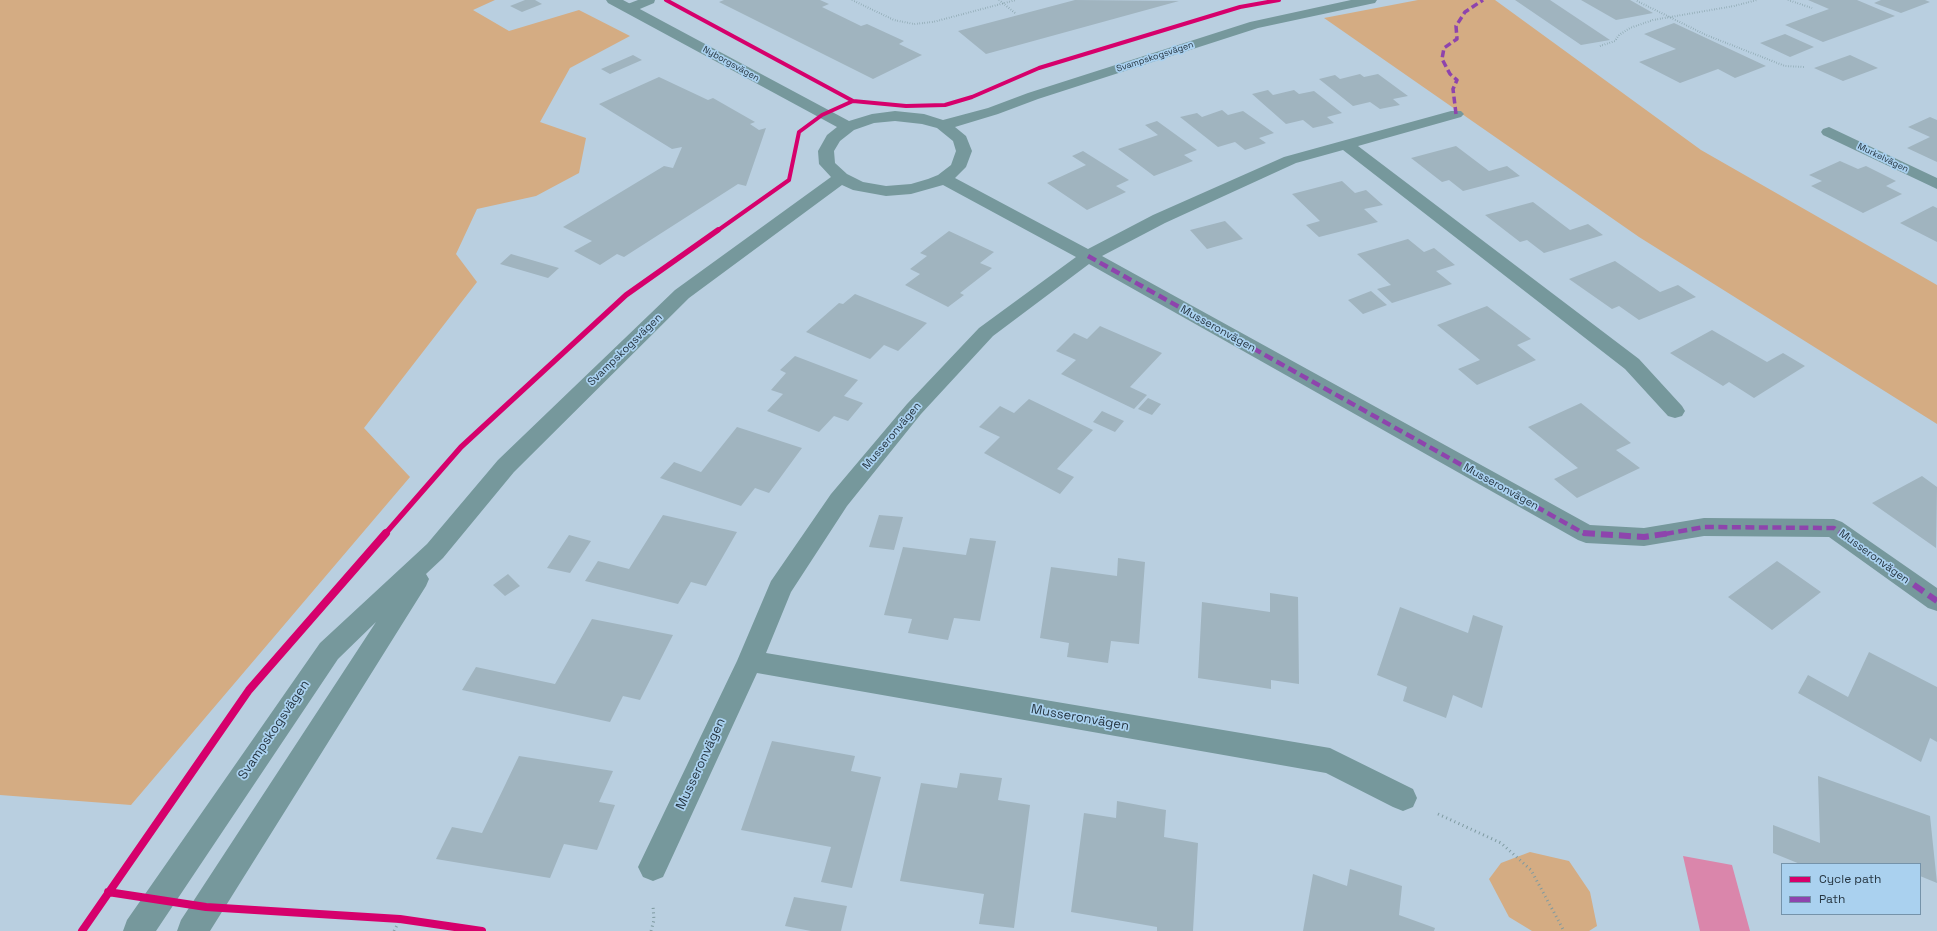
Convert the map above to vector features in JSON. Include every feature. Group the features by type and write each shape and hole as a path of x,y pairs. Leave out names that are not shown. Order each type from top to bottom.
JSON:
{"street":[{"name":"Nyborgsvägen","path":"613,0 848,128"},
{"name":"Svampskogsvägen","path":"943,125 994,111 1033,96 1255,25 1370,0"},
{"name":"Musseronvägen","path":"653,868 750,661 780,588 839,500 914,409 986,332 1088,256 1159,219 1290,160 1456,114"},
{"path":"895,116 924,119 943,125 960,139 964,151 958,168 944,179 911,190 886,191 859,186 840,178 828,164 826,151 833,138 848,128 872,119 895,116"},
{"name":"Murkelvägen","path":"1829,132 1937,184"},
{"path":"1345,144 1632,364 1675,410"},
{"name":"Svampskogsvägen","path":"138,931 329,651 435,551 506,466 682,294 840,178"},
{"name":"Musseronvägen","path":"944,179 1088,256 1586,534 1644,537 1704,527 1834,528 1937,601"},
{"name":"Svampskogsvägen","path":"192,931 435,551"},
{"name":"Musseronvägen","path":"750,661 1330,761 1403,798"}],"lane":[{"path":"630,8 649,0"}],"path":[{"path":"852,0 894,20 914,24 933,22 1016,0"},
{"path":"999,0 1002,4 1015,13"},
{"path":"1600,46 1616,40 1619,35 1630,28 1653,20 1668,16 1734,6 1758,0"},
{"path":"1788,0 1812,8"},
{"path":"1637,1 1706,34 1785,66 1804,67"},
{"path":"1403,798 1501,843 1531,870 1564,931"},
{"path":"392,918 408,920"},
{"path":"394,931 400,919"}],"shaded area":[{"path":"0,0 495,0 473,10 509,31 579,10 630,36 570,68 540,122 586,138 579,173 536,196 477,209 456,254 477,282 364,428 410,477 131,805 0,795"},
{"path":"1418,0 1495,0 1701,150 1937,285 1937,424 1639,237 1324,18"},
{"path":"1530,852 1569,861 1590,892 1597,926 1589,931 1532,931 1509,917 1489,879 1501,863"},
{"path":"1683,856 1732,865 1750,931 1700,931"}],"building":[{"path":"525,0 535,0 542,4 522,12 510,6"},
{"path":"724,0 820,0 829,4 822,7 861,26 867,24 904,41 899,44 922,55 873,79 719,2"},
{"path":"1075,0 1179,1 986,54 958,31"},
{"path":"1515,0 1550,0 1610,40 1581,45"},
{"path":"1581,0 1630,0 1653,13 1616,20"},
{"path":"1808,0 1857,0 1895,16 1823,42 1785,25 1829,9"},
{"path":"1881,0 1925,0 1930,2 1901,13 1874,3"},
{"path":"1674,23 1766,66 1735,78 1718,69 1680,83 1639,62 1676,49 1644,34"},
{"path":"1785,34 1814,47 1790,57 1760,43"},
{"path":"633,55 642,60 610,74 601,69"},
{"path":"1850,55 1878,68 1843,81 1814,68"},
{"path":"1360,74 1364,77 1378,74 1408,96 1393,99 1400,105 1380,109 1370,102 1353,106 1319,79 1335,75 1340,79"},
{"path":"659,77 708,100 713,98 755,122 750,124 759,130 766,128 746,186 738,184 624,257 617,254 600,265 574,251 592,241 563,227 664,166 673,168 682,147 672,149 599,104"},
{"path":"1268,90 1273,95 1294,90 1299,94 1314,91 1342,113 1327,117 1334,123 1313,128 1303,120 1286,124 1252,94"},
{"path":"1222,110 1228,115 1243,111 1274,133 1259,138 1266,143 1245,150 1235,142 1218,147 1180,117 1197,113 1202,117"},
{"path":"1930,117 1937,120 1937,162 1907,148 1930,137 1908,127"},
{"path":"1157,121 1197,150 1184,155 1193,161 1154,176 1118,149 1158,135 1145,125"},
{"path":"1456,146 1489,171 1507,166 1520,176 1463,191 1449,180 1442,182 1411,158"},
{"path":"1083,151 1129,180 1116,186 1126,192 1087,210 1047,183 1086,165 1072,156"},
{"path":"1840,161 1858,169 1866,166 1896,181 1886,186 1902,194 1863,213 1811,186 1822,181 1809,175"},
{"path":"1342,181 1355,193 1366,190 1383,205 1364,209 1378,222 1319,237 1306,225 1320,221 1292,194"},
{"path":"1533,202 1570,230 1588,224 1603,235 1544,253 1527,240 1520,242 1485,215"},
{"path":"1933,206 1937,208 1937,242 1900,223"},
{"path":"1225,221 1243,239 1207,249 1190,230"},
{"path":"949,231 994,252 980,263 992,268 960,293 964,295 948,307 905,285 920,274 910,269 927,256 920,253"},
{"path":"1408,239 1424,252 1434,248 1455,265 1436,271 1452,284 1392,303 1377,289 1391,285 1357,254"},
{"path":"511,254 559,268 548,278 500,264"},
{"path":"1615,261 1660,292 1678,285 1696,297 1639,320 1619,306 1612,309 1569,279"},
{"path":"1371,291 1387,305 1363,314 1348,300"},
{"path":"855,294 927,323 898,351 884,345 870,359 806,332 839,303 843,304"},
{"path":"1487,306 1531,339 1517,345 1536,360 1477,385 1458,369 1480,360 1437,325"},
{"path":"1100,326 1162,353 1130,387 1147,395 1134,409 1061,374 1076,360 1056,351 1074,333 1087,339"},
{"path":"1712,330 1767,362 1783,353 1805,366 1754,398 1729,382 1723,386 1670,353"},
{"path":"795,356 858,380 844,396 863,403 848,421 834,416 819,432 767,411 783,394 771,390 786,373 780,370"},
{"path":"1148,398 1161,404 1152,415 1138,409"},
{"path":"1029,399 1093,430 1057,469 1074,477 1060,494 984,453 1000,437 979,427 1000,406 1014,413"},
{"path":"1581,403 1631,443 1616,450 1640,468 1577,498 1554,479 1578,468 1528,427"},
{"path":"1102,411 1124,421 1115,432 1093,422"},
{"path":"737,427 802,448 769,493 755,488 741,506 660,478 674,462 701,472"},
{"path":"1922,476 1937,487 1936,548 1872,503"},
{"path":"663,515 737,532 706,586 691,582 678,604 585,581 598,561 629,569"},
{"path":"879,515 903,517 894,550 869,547"},
{"path":"569,535 591,541 570,573 547,568"},
{"path":"970,538 996,541 980,621 954,618 948,640 908,633 912,619 884,615 903,547 966,555"},
{"path":"1118,558 1145,562 1139,644 1111,641 1108,663 1067,657 1069,643 1040,638 1051,567 1117,576"},
{"path":"1777,561 1821,592 1772,630 1728,597"},
{"path":"508,574 520,586 505,596 493,585"},
{"path":"1270,593 1298,597 1299,684 1271,680 1271,689 1198,678 1202,602 1270,612"},
{"path":"1400,607 1468,633 1473,615 1503,626 1482,708 1453,695 1446,718 1403,701 1407,687 1377,675"},
{"path":"592,619 673,635 640,700 623,696 610,722 462,690 476,667 555,684"},
{"path":"1869,652 1937,687 1937,742 1930,738 1921,762 1798,693 1808,675 1848,697"},
{"path":"772,741 855,756 851,771 881,777 852,888 821,882 831,847 741,830"},
{"path":"519,756 613,771 599,802 615,805 597,850 564,844 550,878 436,859 452,827 482,833"},
{"path":"960,773 1002,778 998,800 1030,805 1014,928 979,924 984,894 900,881 921,783 957,788"},
{"path":"1818,776 1930,816 1937,883 1921,876 1921,863 1798,863 1773,853 1773,825 1820,843"},
{"path":"1117,801 1166,810 1164,837 1198,843 1193,931 1157,931 1157,927 1071,912 1084,813 1116,818"},
{"path":"1350,869 1402,886 1399,915 1435,928 1434,931 1303,931 1313,874 1347,886"},
{"path":"794,897 847,906 841,931 811,931 785,926"}],"marked path":[{"path":"1456,114 1453,89 1457,80 1450,74 1442,59 1444,48 1457,39 1456,26 1465,12 1483,0"},
{"path":"1088,256 1586,534 1644,537 1704,527 1834,528 1937,601"}],"cycle path":[{"path":"666,0 853,101"},
{"path":"82,931 249,690 461,447 626,295 789,180 799,132 822,115 853,101 906,106 945,105 972,97 1039,68 1240,7 1279,0"},
{"path":"108,892 206,907 400,919 482,931"}]}
